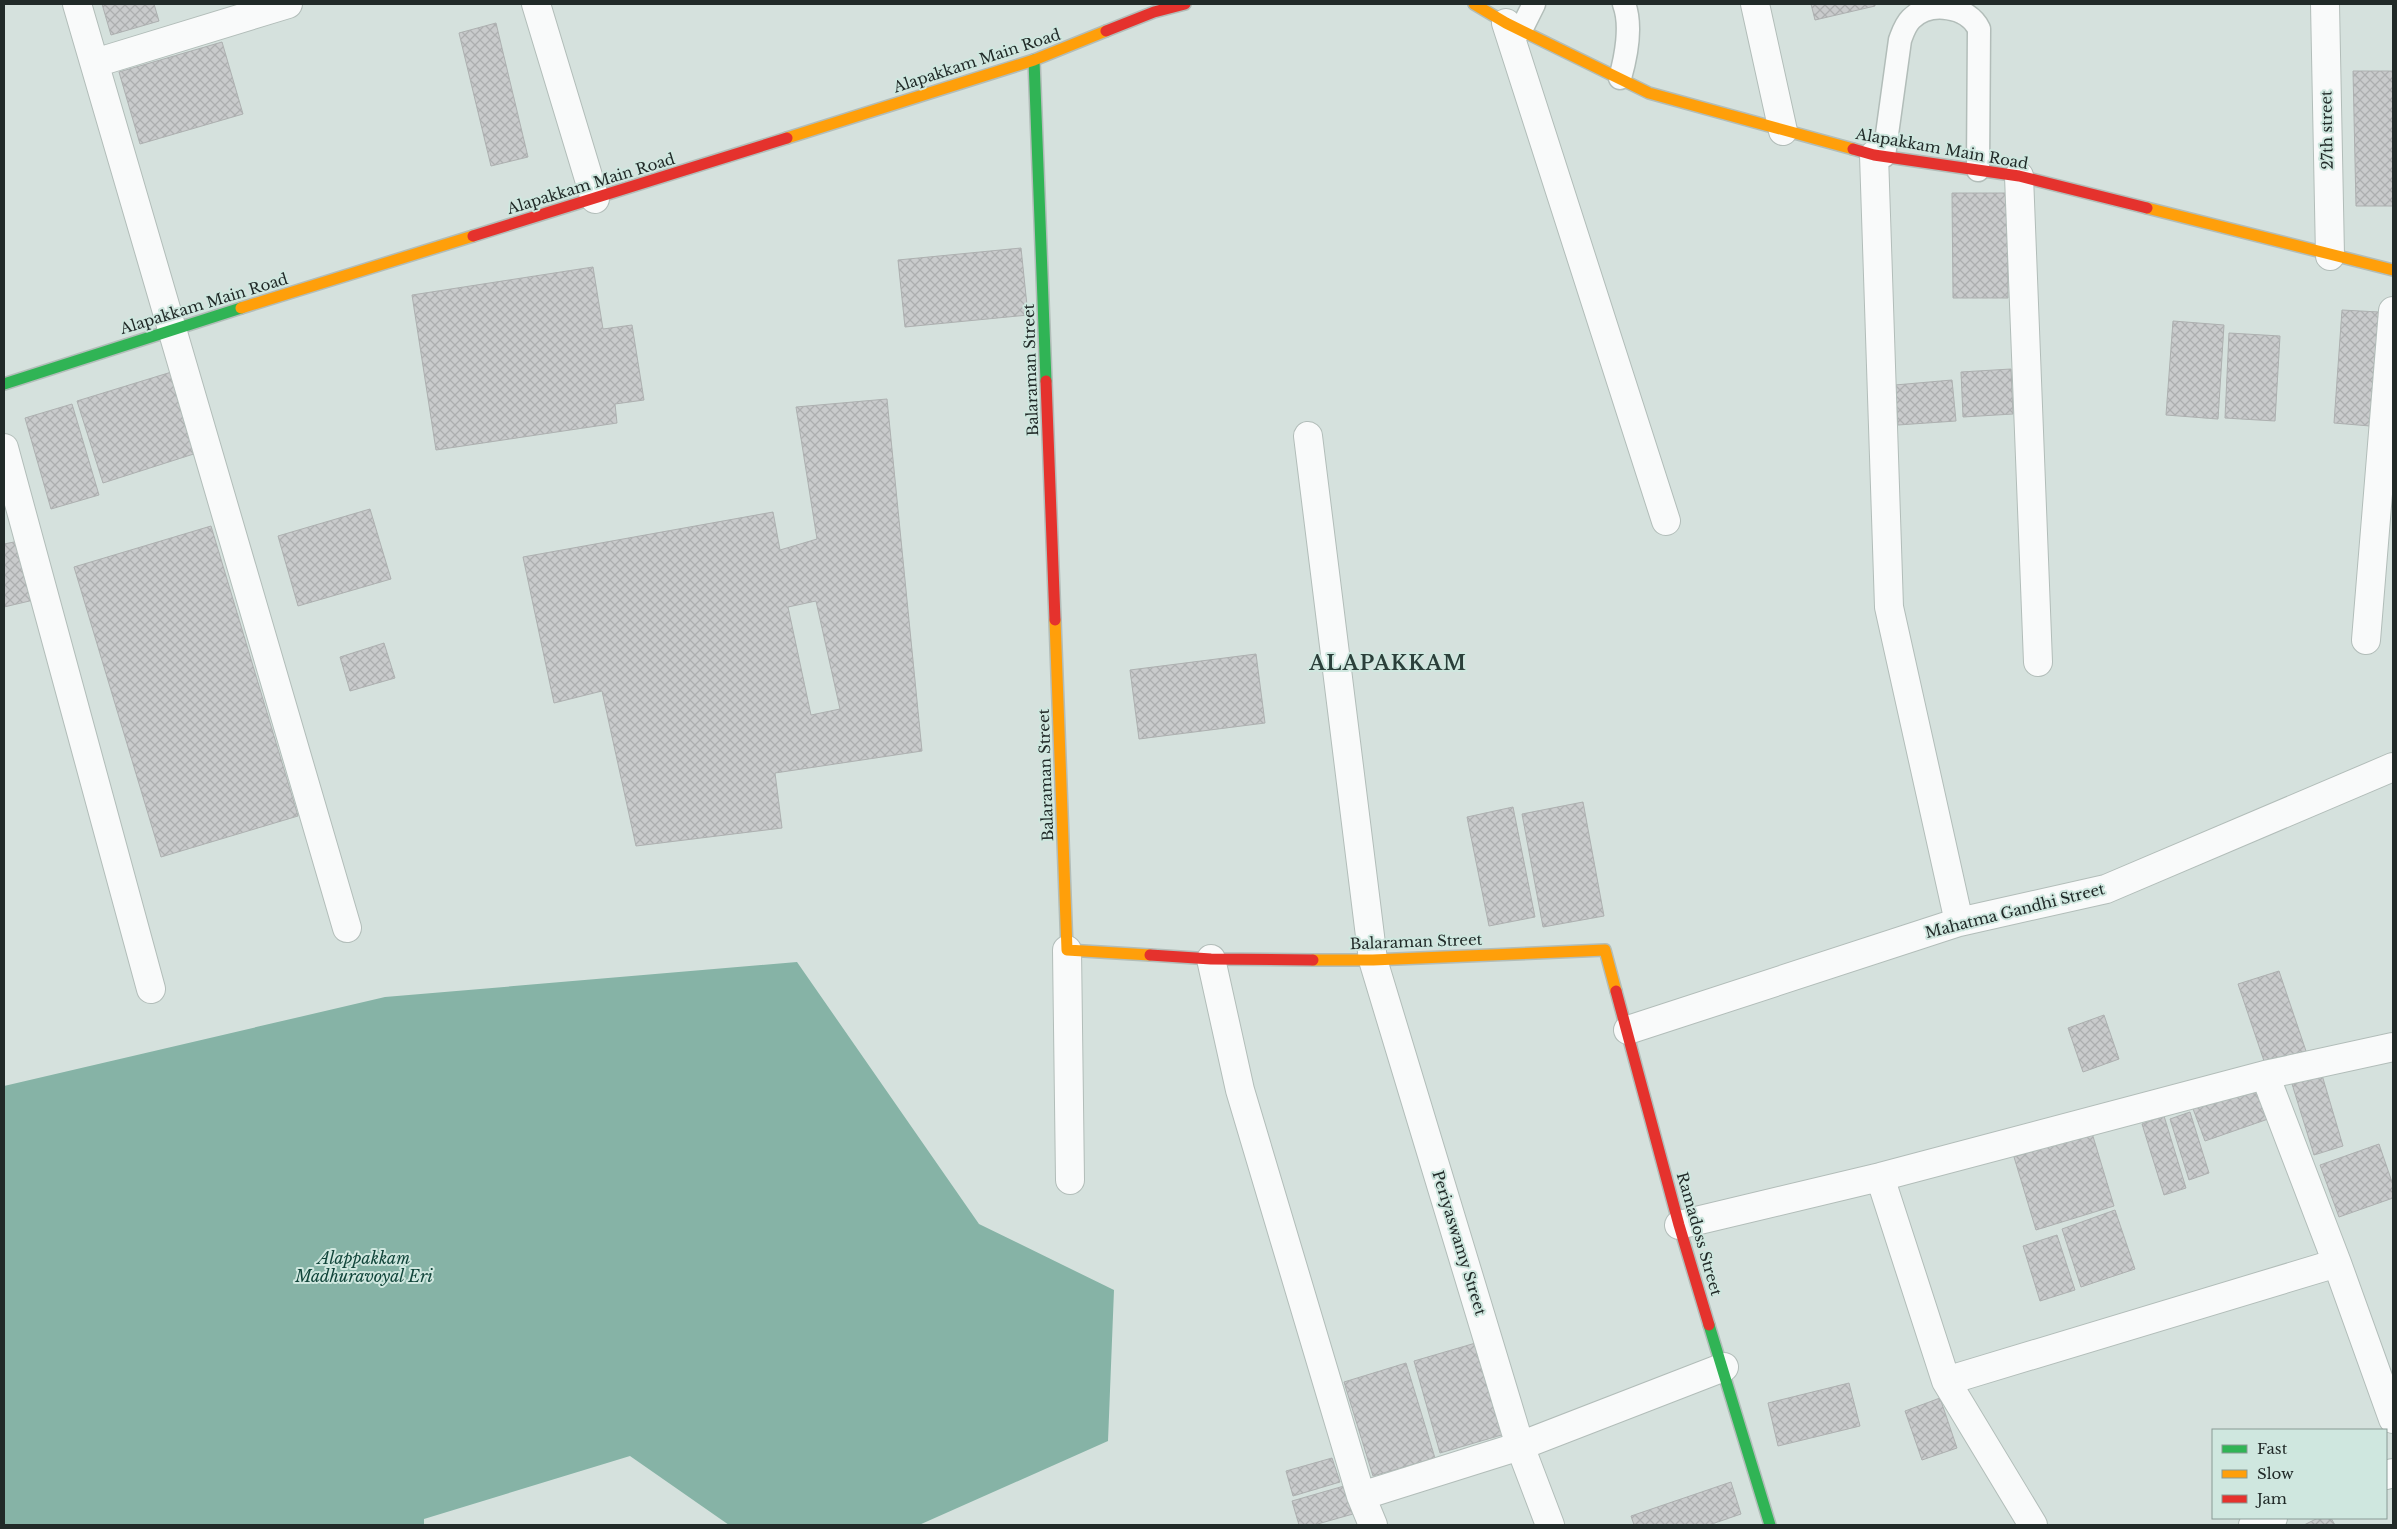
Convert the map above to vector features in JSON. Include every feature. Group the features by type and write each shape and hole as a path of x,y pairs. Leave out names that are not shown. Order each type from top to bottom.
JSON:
{"main road":[{"name":"Alapakkam Main Road","path":"4,384 172,329 595,199 1034,60 1153,8 1185,4"},
{"name":"Alapakkam Main Road","path":"1474,4 1514,27 1649,93 1783,131 1879,155 2019,176 2330,256 2393,270"},
{"name":"Balaraman Street","path":"1034,60 1067,950 1211,959 1373,960 1605,950"},
{"name":"Ramadoss Street","path":"1605,950 1679,1225 1724,1368 1770,1525"}],"street":[{"path":"77,4 96,63 347,928"},
{"path":"96,63 288,4"},
{"path":"536,4 595,199"},
{"path":"1755,4 1783,131"},
{"name":"27th street","path":"2324,4 2330,256"},
{"path":"1514,27 1666,521"},
{"path":"1879,155 1889,607 1959,922"},
{"path":"2019,176 2038,662"},
{"path":"2366,640 2393,311"},
{"name":"Periyaswamy Street","path":"1308,436 1373,960 1520,1446 1550,1525"},
{"path":"4,448 150,989"},
{"name":"Mahatma Gandhi Street","path":"1628,1030 1959,922 2106,890 2393,767"},
{"path":"1067,950 1070,1180"},
{"path":"1211,959 1240,1090 1360,1496 1373,1525"},
{"path":"1679,1225 1880,1177 2265,1075 2393,1047"},
{"path":"2265,1075 2337,1263 2393,1418"},
{"path":"1880,1177 1946,1381 2033,1525"},
{"path":"1946,1381 2337,1263"},
{"path":"1360,1496 1520,1446 1724,1368"},
{"path":"2253,1525 2270,1519"}],"lane":[{"path":"1514,27 1534,4"},
{"path":"1620,78 1625,60 1627,24 1624,4"},
{"path":"1879,155 1904,27 1911,18 1921,12 1949,8 1967,13 1979,29 1978,170"}],"water":[{"name":"Alappakkam Madhuravoyal Eri","path":"797,962 979,1224 1114,1290 1108,1441 919,1525 729,1525 630,1456 424,1519 424,1525 4,1525 4,1086 385,997"}],"building":[{"path":"102,4 154,4 159,21 111,35"},
{"path":"1811,4 1875,4 1875,6 1815,20"},
{"path":"496,23 528,157 491,166 459,33"},
{"path":"222,42 243,114 140,144 119,72"},
{"path":"2353,71 2393,71 2393,206 2356,206"},
{"path":"1952,193 2007,193 2008,298 1953,298"},
{"path":"1021,248 1028,315 905,327 898,260"},
{"path":"593,267 603,329 632,325 644,400 615,404 617,423 436,450 412,295"},
{"path":"2342,310 2379,312 2370,426 2334,423"},
{"path":"2173,321 2224,325 2218,419 2166,415"},
{"path":"2229,333 2280,336 2275,421 2225,418"},
{"path":"2011,369 2013,414 1963,417 1961,372"},
{"path":"178,370 203,451 103,483 77,401"},
{"path":"1952,380 1956,421 1898,425 1895,385"},
{"path":"887,399 922,751 775,773 782,828 636,846 602,691 554,703 523,557 773,512 780,550 817,539 796,407","holes":["816,601 840,709 811,715 788,607"]},
{"path":"72,404 99,495 51,509 25,418"},
{"path":"370,509 391,579 298,606 278,536"},
{"path":"211,526 298,816 161,857 74,567"},
{"path":"24,540 38,599 4,607 4,544"},
{"path":"384,643 395,678 350,691 340,657"},
{"path":"1256,654 1265,723 1139,739 1130,670"},
{"path":"1583,802 1604,916 1543,927 1522,814"},
{"path":"1513,807 1535,917 1489,926 1467,817"},
{"path":"2279,971 2306,1051 2265,1064 2238,984"},
{"path":"2104,1015 2119,1059 2083,1072 2068,1028"},
{"path":"2322,1075 2343,1146 2314,1155 2292,1084"},
{"path":"2259,1083 2271,1118 2205,1141 2192,1106"},
{"path":"2190,1112 2209,1173 2189,1180 2170,1119"},
{"path":"2164,1116 2186,1188 2164,1195 2142,1124"},
{"path":"2092,1133 2114,1206 2036,1230 2014,1157"},
{"path":"2379,1144 2393,1185 2393,1198 2339,1217 2320,1165"},
{"path":"2115,1210 2135,1269 2081,1287 2062,1229"},
{"path":"2057,1235 2075,1290 2040,1301 2023,1246"},
{"path":"1479,1342 1505,1434 1440,1453 1414,1361"},
{"path":"1406,1363 1435,1458 1373,1476 1344,1382"},
{"path":"1849,1383 1860,1426 1778,1446 1768,1403"},
{"path":"1940,1398 1957,1448 1922,1460 1905,1411"},
{"path":"1332,1458 1340,1482 1293,1496 1286,1471"},
{"path":"1731,1482 1741,1514 1709,1525 1634,1525 1631,1516"},
{"path":"1344,1486 1353,1514 1314,1525 1299,1525 1292,1501"},
{"path":"2316,1519 2332,1519 2335,1525 2304,1525"}],"traffic: fast":[{"path":"1034,60 1046,381"},
{"path":"4,384 241,308"},
{"path":"1709,1325 1770,1525"}],"traffic: slow":[{"path":"1474,4 1506,23 1649,93 1853,149"},
{"path":"787,138 1034,60 1106,31"},
{"path":"2147,208 2393,270"},
{"path":"241,308 473,236"},
{"path":"1055,620 1067,950 1150,955"},
{"path":"1313,960 1373,960 1605,950 1616,991"}],"traffic: jam":[{"path":"1106,31 1154,12 1185,4"},
{"path":"473,236 787,138"},
{"path":"1853,149 1874,155 2019,176 2147,208"},
{"path":"1046,381 1055,620"},
{"path":"1150,955 1211,959 1313,960"},
{"path":"1616,991 1679,1225 1709,1325"}],"district":[{"name":"ALAPAKKAM","path":"1388,663"}]}
